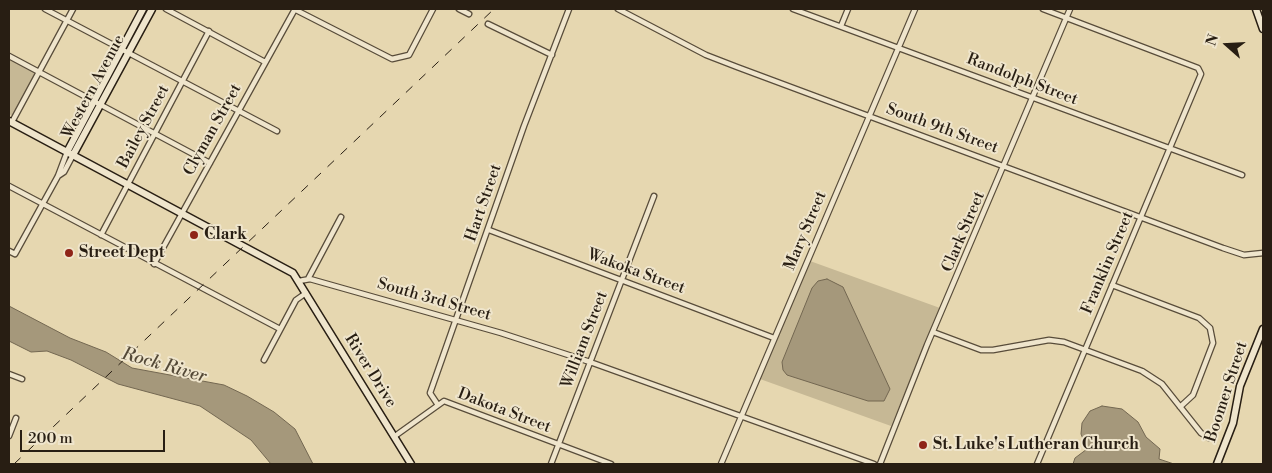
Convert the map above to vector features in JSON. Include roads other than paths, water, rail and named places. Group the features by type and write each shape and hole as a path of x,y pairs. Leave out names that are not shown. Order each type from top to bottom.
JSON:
{"street":[{"path":"45,9 277,131"},
{"path":"73,9 10,124 290,270 299,281"},
{"name":"Western Avenue","path":"70,154 100,105 143,9"},
{"name":"Western Avenue","path":"9,251 15,254 58,176 64,172 93,101 152,9"},
{"path":"166,9 265,62"},
{"path":"295,9 392,59 409,55 433,9"},
{"name":"Clyman Street","path":"154,264 295,9"},
{"path":"459,9 469,14"},
{"name":"Hart Street","path":"438,405 430,393 489,230 524,126 569,9"},
{"name":"South 9th Street","path":"618,9 706,55 1239,254 1263,253"},
{"name":"Randolph Street","path":"793,9 899,46 1170,150 1242,175"},
{"path":"841,26 848,9"},
{"name":"Mary Street","path":"721,464 868,115 915,9"},
{"path":"1043,9 1067,18"},
{"name":"Clark Street","path":"880,464 933,332 1070,9"},
{"path":"1256,9 1263,29"},
{"name":"Franklin Street","path":"1037,464 1142,218 1199,80 1201,70 1067,18"},
{"path":"488,24 552,55"},
{"name":"Bailey Street","path":"101,235 209,31"},
{"path":"9,56 210,163"},
{"path":"9,186 280,330"},
{"name":"William Street","path":"551,464 654,196"},
{"path":"308,279 341,217"},
{"name":"Wakoka Street","path":"489,230 774,338"},
{"name":"South 3rd Street","path":"299,281 308,279 456,320 590,362 874,464"},
{"name":"River Drive","path":"299,281 411,464"},
{"path":"1112,285 1198,318 1210,328 1213,343 1193,395 1180,407"},
{"path":"264,360 296,300 306,293"},
{"name":"Boomer Street","path":"1217,464 1233,423 1240,386 1263,329"},
{"path":"933,332 981,350 993,350 1048,340 1064,342 1151,376 1166,388 1201,433 1209,438"},
{"path":"9,374 22,379"},
{"name":"Dakota Street","path":"394,436 444,401 558,446 611,464"},
{"path":"9,436 16,418"}],"railway":[{"path":"14,464 494,9"}],"place":[{"name":"Clark","path":"194,235"},
{"name":"Street Dept","path":"69,253"},
{"name":"St. Luke's Lutheran Church","path":"923,445"}],"water label":[{"name":"Rock River","path":"164,366"}]}
